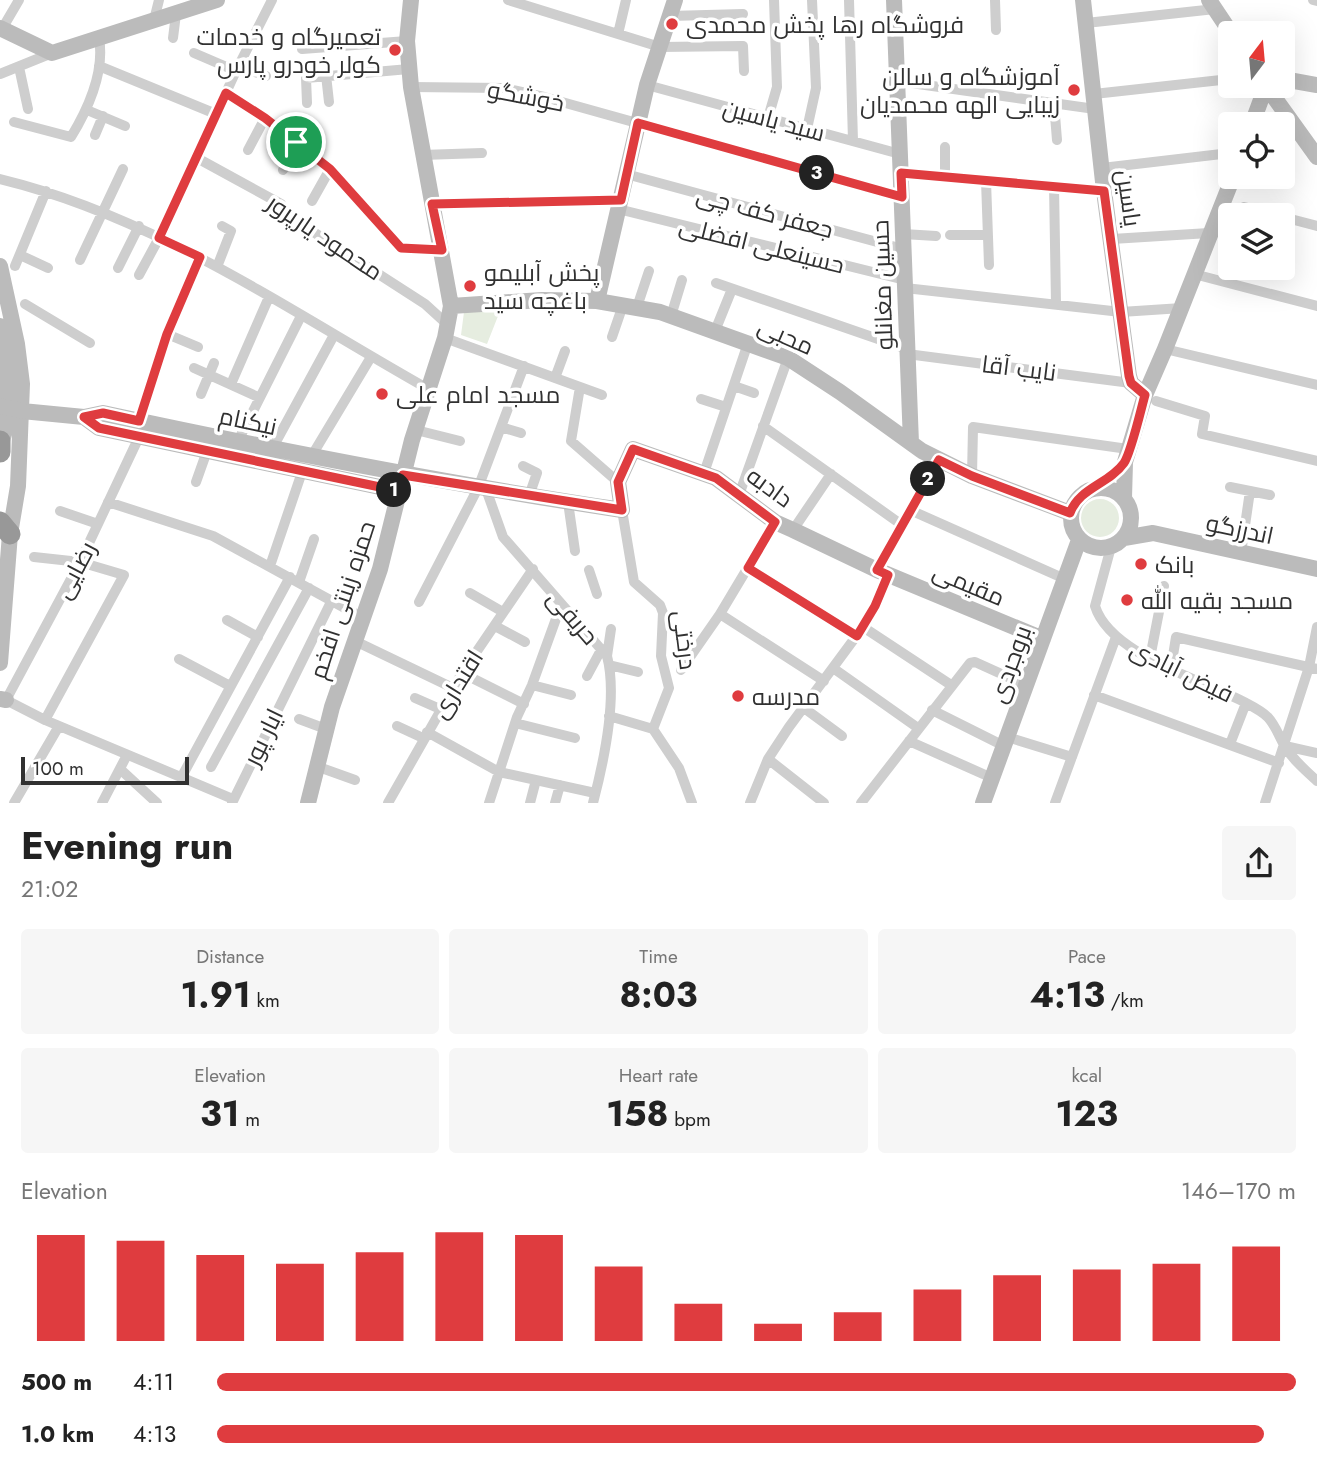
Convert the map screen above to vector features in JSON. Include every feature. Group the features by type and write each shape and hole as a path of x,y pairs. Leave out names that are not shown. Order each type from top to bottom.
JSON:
{"highway":[{"path":"0,443 0,452"}],"street":[{"path":"19,0 1,29 52,53"},
{"path":"154,20 159,0"},
{"path":"139,275 272,0"},
{"name":"حمزه زینتی افخم","path":"308,803 326,729 380,569 401,483 447,332 451,306 411,86 407,41 411,0"},
{"path":"508,0 660,47 743,46 744,71"},
{"path":"618,34 626,0"},
{"path":"597,300 647,86 675,0"},
{"path":"768,118 777,87 774,0"},
{"path":"807,129 816,88 813,0"},
{"path":"849,0 853,141"},
{"name":"حسین مغانلو","path":"894,0 911,443"},
{"path":"995,0 996,30"},
{"name":"یاسین","path":"1083,0 1101,168 1131,383"},
{"path":"0,74 52,53 207,2"},
{"path":"1086,23 1212,5 1223,21"},
{"path":"670,16 743,13"},
{"path":"173,38 176,14"},
{"path":"14,122 71,136 87,110 99,66 99,38"},
{"path":"302,49 407,41"},
{"path":"194,53 266,76"},
{"path":"19,66 28,109"},
{"path":"99,66 216,114"},
{"path":"307,103 306,78 409,69"},
{"path":"326,75 330,102"},
{"path":"897,81 1054,103 1094,102 1218,81"},
{"path":"1295,81 1317,85"},
{"name":"خوشگو","path":"411,86 505,88 902,197"},
{"name":"سید یاسین","path":"647,86 900,154"},
{"path":"226,93 265,118 330,169 401,248 442,250"},
{"path":"1275,98 1317,157"},
{"path":"1054,103 1057,140"},
{"path":"87,110 125,126"},
{"path":"94,135 103,116"},
{"path":"248,150 265,118"},
{"path":"283,170 296,142"},
{"path":"945,147 945,177"},
{"path":"422,155 482,153"},
{"path":"1101,168 1218,154"},
{"name":"محمود یارپرور","path":"197,158 281,204 287,215 425,304 447,332"},
{"path":"80,260 124,169"},
{"path":"312,201 330,169"},
{"path":"901,173 1104,191"},
{"name":"جعفر کف چی","path":"626,174 903,241 936,236"},
{"path":"0,181 46,191 139,226 200,257 430,390"},
{"path":"986,181 989,265"},
{"path":"1054,187 1056,303"},
{"path":"1153,533 1131,515 1124,498 1127,456 1209,233 1228,202 1231,189"},
{"path":"0,663 6,529 18,486 22,411 12,262 46,191"},
{"name":"حسینعلی افضلی","path":"432,204 620,204 905,284 1121,312 1182,308"},
{"path":"1295,220 1317,226"},
{"path":"118,268 139,226"},
{"path":"217,267 231,231 222,226"},
{"path":"1112,239 1209,233"},
{"path":"950,235 987,235"},
{"name":"رضایی","path":"3,700 80,562 108,502 139,429 167,334 200,257"},
{"path":"12,262 48,268"},
{"path":"612,337 649,271"},
{"path":"1194,274 1317,306"},
{"path":"671,316 682,280"},
{"name":"نایب آقا","path":"716,284 907,351 1131,383"},
{"path":"715,331 732,289"},
{"path":"232,384 269,297"},
{"name":"محبی","path":"451,306 542,300 597,300 671,316 788,358 939,460 972,476 1070,513"},
{"path":"25,304 90,342"},
{"path":"237,443 301,316"},
{"path":"0,326 7,371 7,432 0,443"},
{"path":"447,332 524,366 602,395"},
{"path":"167,334 198,347"},
{"path":"272,449 334,335"},
{"path":"704,473 748,343"},
{"path":"1165,349 1317,385"},
{"path":"555,378 565,351"},
{"path":"311,457 371,357"},
{"path":"739,495 788,358"},
{"path":"201,394 214,363"},
{"path":"419,602 482,489 524,366"},
{"path":"194,368 258,397"},
{"path":"1131,383 1150,398 1205,416 1202,434 1317,461"},
{"path":"734,386 754,393"},
{"path":"580,387 571,441 618,482"},
{"path":"701,399 726,407"},
{"name":"نیکنام","path":"0,406 22,411 84,417 99,428 139,429 272,449 311,457 401,483"},
{"path":"763,426 902,525"},
{"path":"501,427 521,433"},
{"path":"972,476 973,427 1127,456"},
{"name":"نیکنام","path":"139,429 208,452 302,472 401,483"},
{"path":"416,430 460,441"},
{"name":"دادبه","path":"618,482 633,449 704,473 726,484 775,522 883,572"},
{"path":"196,482 208,452"},
{"path":"1127,456 1095,488 1079,497 1070,513 1074,532 1079,540 1094,548 1153,533"},
{"path":"750,803 768,760 860,631 902,525 939,460"},
{"path":"523,466 537,473 529,496"},
{"path":"270,566 302,472"},
{"path":"793,530 831,474"},
{"name":"درختی","path":"618,482 634,582 660,605 663,612 661,656 669,688 653,730"},
{"path":"401,483 482,489 622,510"},
{"path":"1230,487 1270,495"},
{"path":"1095,488 1106,488 1124,498"},
{"name":"حریفی","path":"482,489 503,537 606,657 609,716 594,798"},
{"path":"1241,552 1250,491"},
{"path":"108,502 213,536 363,618"},
{"path":"568,502 575,551"},
{"path":"910,510 1065,579"},
{"path":"60,511 98,524"},
{"path":"1117,542 1128,531 1131,515"},
{"path":"681,670 720,614 775,522"},
{"name":"اندرزگو","path":"1153,533 1317,569"},
{"path":"211,767 299,583 314,539"},
{"name":"بروجردی","path":"983,803 1079,540"},
{"name":"فیض آبادی","path":"1117,542 1095,606 1098,616 1116,637 1150,659 1247,703 1271,719 1285,746 1317,782"},
{"path":"34,557 80,562 124,575 45,720"},
{"path":"748,568 951,685"},
{"name":"اقتداری","path":"387,803 462,673 533,569"},
{"path":"589,570 597,594"},
{"name":"مقیمی","path":"883,572 1043,639"},
{"path":"181,778 258,637 299,583"},
{"path":"1150,659 1164,586"},
{"path":"470,593 503,612"},
{"name":"ایار پور","path":"232,801 331,600"},
{"path":"503,803 490,801 515,723 561,605"},
{"path":"720,614 824,681"},
{"path":"227,620 258,637"},
{"path":"495,626 525,642"},
{"path":"1265,803 1313,668 1317,627"},
{"path":"587,676 606,657 611,629"},
{"path":"1057,802 1116,637"},
{"path":"1171,668 1176,637 1313,668"},
{"path":"355,642 453,688"},
{"path":"606,657 638,672"},
{"path":"179,659 230,686"},
{"path":"877,803 864,799 967,666 975,662 1026,685"},
{"path":"833,668 918,728"},
{"path":"462,673 524,704"},
{"path":"532,685 571,695"},
{"path":"1094,695 1279,763"},
{"path":"415,698 440,709"},
{"path":"3,700 232,801"},
{"path":"1230,744 1247,703"},
{"path":"804,708 842,736"},
{"path":"932,710 1005,742 1072,757"},
{"path":"609,716 653,730 679,768 692,803"},
{"path":"299,719 326,729"},
{"path":"515,723 575,738"},
{"path":"14,803 59,726"},
{"path":"397,726 425,735 499,772 560,785 594,798"},
{"path":"909,741 992,778"},
{"path":"1285,746 1317,753"},
{"path":"102,803 127,755"},
{"path":"768,760 824,803"},
{"path":"316,766 355,780"},
{"path":"120,769 157,803"},
{"path":"530,803 536,780"},
{"path":"555,803 560,785"}],"shaded area":[{"path":"500,311 487,344 461,335 464,312"},
{"path":"1100,499 1113,505 1119,518 1113,531 1100,537 1087,531 1081,518 1087,505"}],"place":[{"name":"فروشگاه رها پخش محمدی","path":"672,24"},
{"name":"تعمیرگاه و خدمات کولر خودرو پارس","path":"395,50"},
{"name":"آموزشگاه و سالن زیبایی الهه محمدیان","path":"1074,90"},
{"name":"پخش آبلیمو باغچه سید","path":"470,286"},
{"name":"مسجد امام علی","path":"382,394"},
{"name":"بانک","path":"1141,564"},
{"name":"مسجد بقیه الله","path":"1127,600"},
{"name":"مدرسه","path":"738,696"}],"route":[{"path":"226,93 296,142 330,169 401,248 442,250 432,204 621,200 638,123 902,197 901,173 1104,191 1129,376 1131,383 1145,395 1125,462 1095,488 1079,497 1070,513 972,476 939,460 877,570 888,575 875,606 857,636 748,568 775,522 716,478 633,449 618,482 622,510 403,475 399,491 99,428 84,417 103,413 139,421 167,334 200,257 159,238 226,93"}]}
